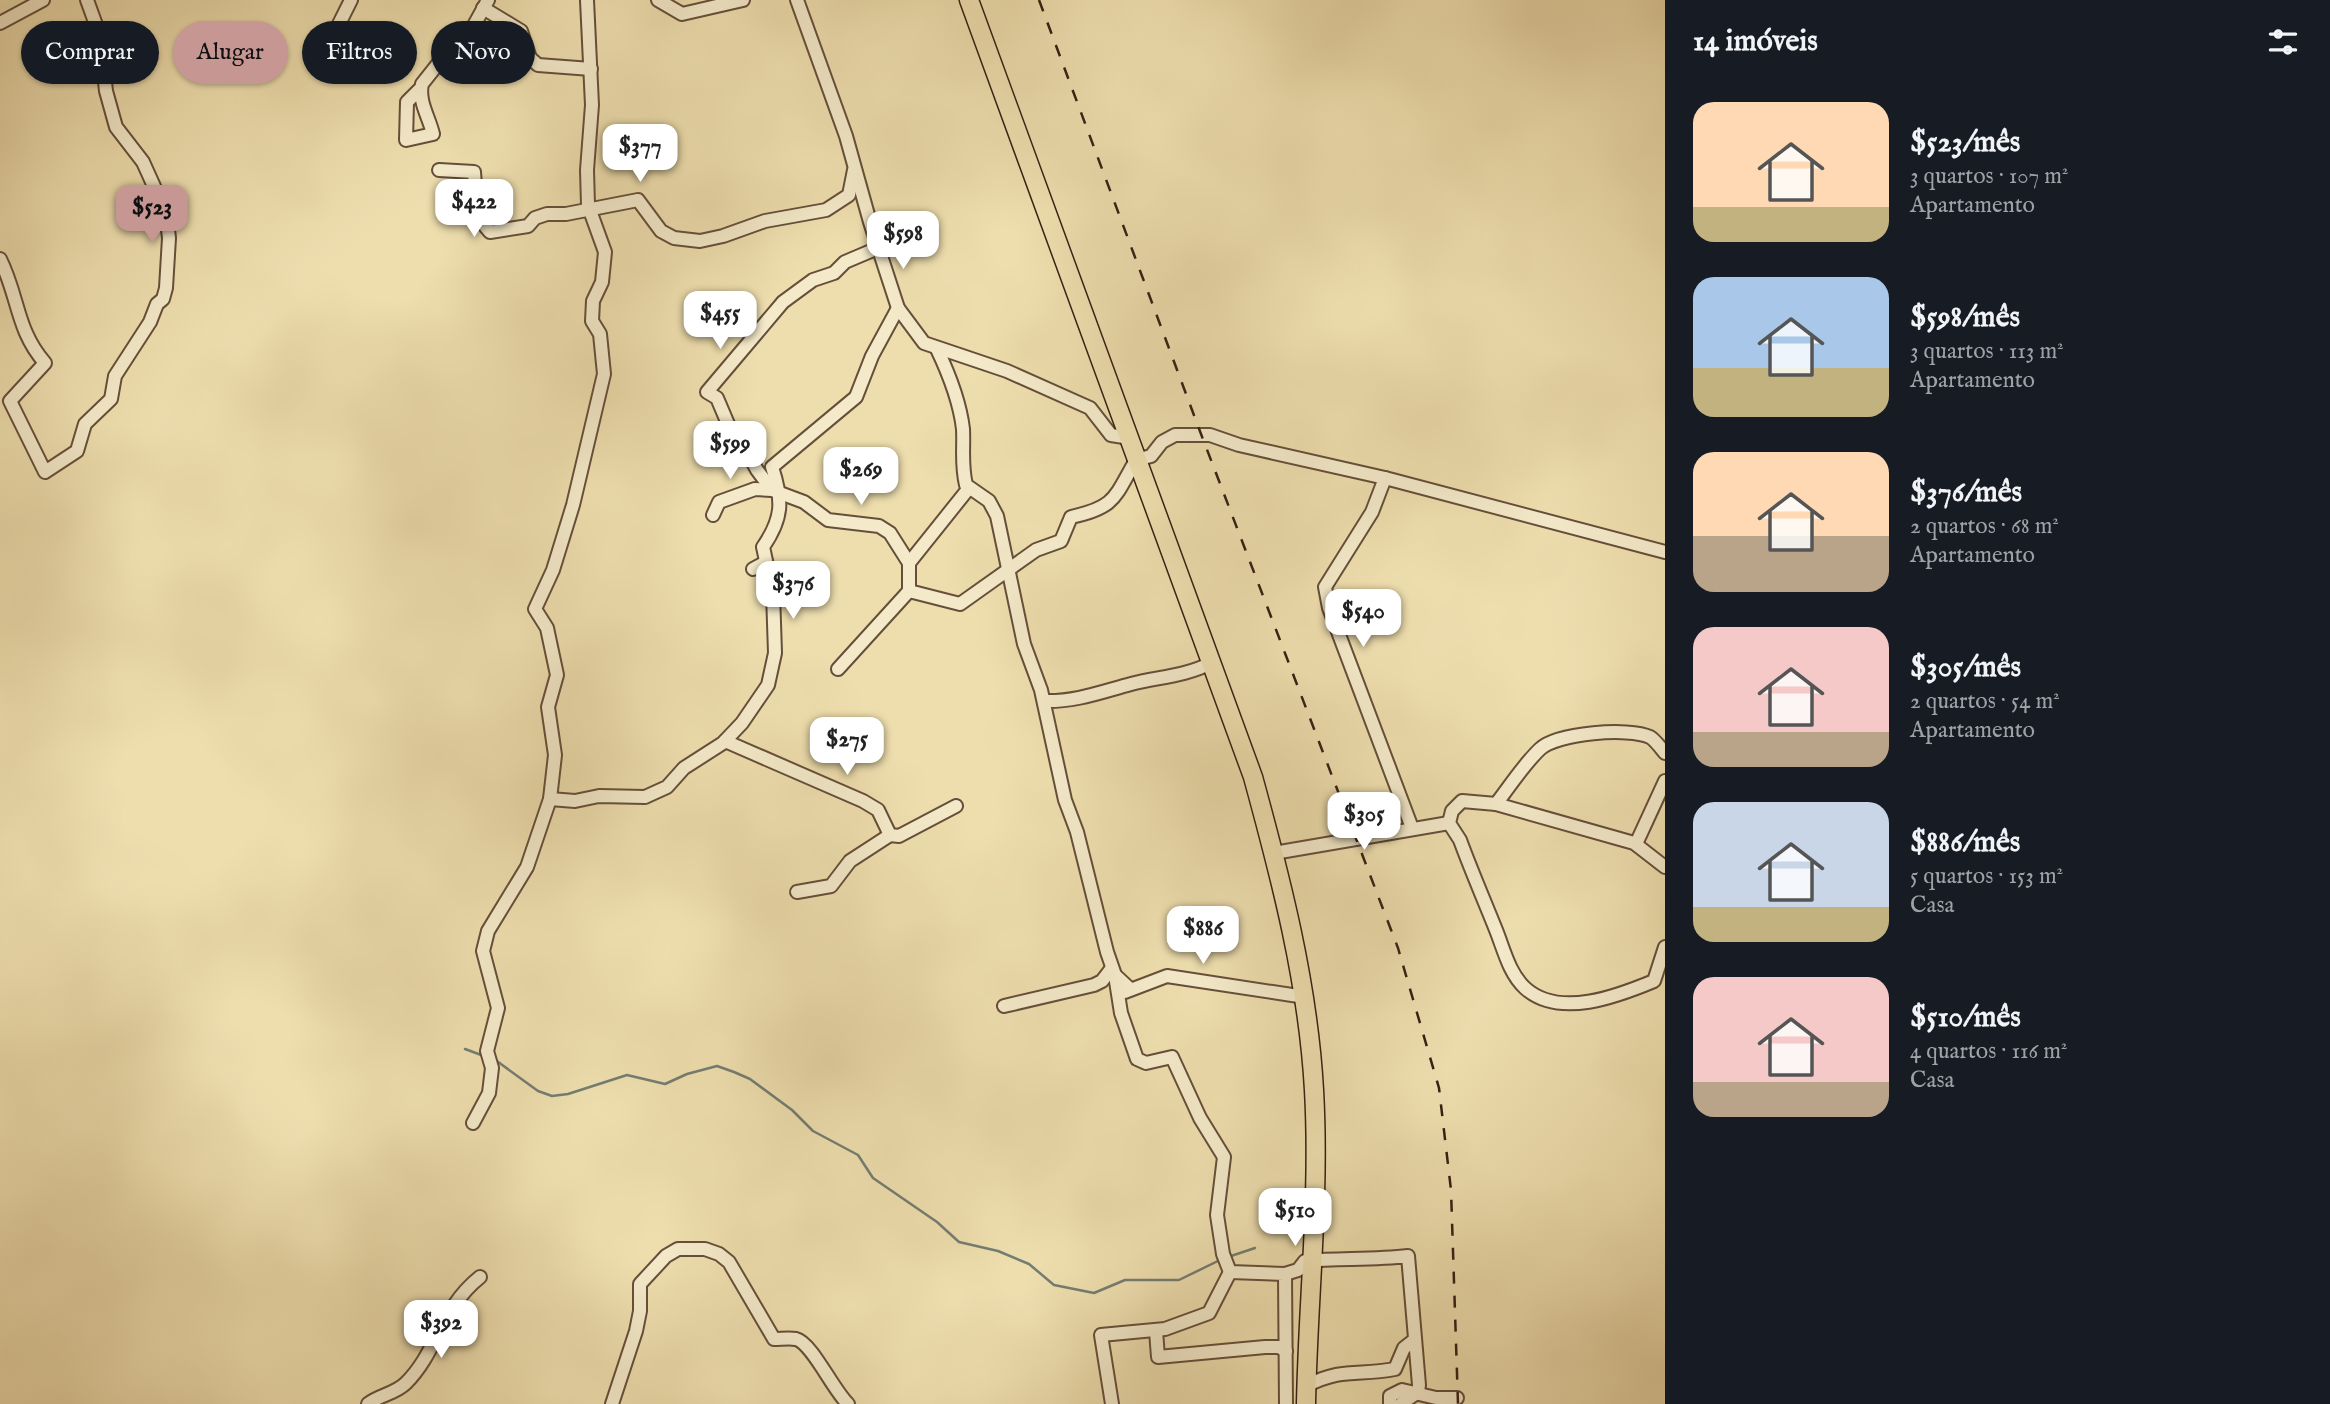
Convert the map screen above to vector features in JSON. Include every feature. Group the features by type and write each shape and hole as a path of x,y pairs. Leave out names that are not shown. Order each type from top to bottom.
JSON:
{"highway":[{"path":"969,0 1253,776 1274,853 1305,997 1314,1089 1314,1260 1306,1395"},
{"path":"981,0 1049,188 1081,302"}],"street":[{"path":"0,23 43,0"},
{"path":"0,259 14,290 24,335 45,363 10,401 45,472 77,451 85,424 111,399 115,376 150,323 166,289 169,238 166,213 143,162 116,127 106,91 102,55 104,47 87,0"},
{"path":"340,21 351,0"},
{"path":"473,1123 489,1093 492,1068 487,1051 498,1008 483,951 488,931 527,867 550,799 555,755 548,707 557,675 547,628 535,609 553,570 573,505 604,374 602,343 593,321 593,301 602,282 605,252 590,210 587,170 592,105 587,0"},
{"path":"658,0 682,14 743,0"},
{"path":"797,0 855,167 898,308 924,343 1045,386 1090,408 1111,435 1130,438"},
{"path":"421,88 445,55 467,38 485,4 521,31 530,58 538,65 591,69"},
{"path":"439,170 474,172 476,205 484,226 490,232 528,226 535,218 547,214 590,210 638,200 661,231 674,238 700,241 765,221 826,210 849,195 855,167"},
{"path":"776,492 757,470 742,442 731,431 717,398 707,392 783,302 813,280 834,273 845,262 878,248"},
{"path":"550,799 575,801 599,796 645,797 667,787 684,768 725,741 768,685 775,653 776,623 763,547 774,531 776,492 772,467 856,397 872,356 898,308"},
{"path":"937,349 947,369 963,429 961,463 966,485 989,501 997,516 1024,644 1044,701 1065,800 1077,832 1121,1013 1137,1059 1146,1063 1172,1057 1200,1118 1224,1157 1217,1214 1223,1254 1230,1272 1209,1313 1156,1331 1101,1335 1112,1404"},
{"path":"909,591 960,604 1009,572 1036,550 1061,541 1071,517 1103,510 1136,460 1151,456 1167,438 1201,434 1385,478 1665,552"},
{"path":"1385,478 1372,512 1325,587 1329,608 1412,828"},
{"path":"909,563 969,488"},
{"path":"713,514 719,502 755,489 776,492 804,502 828,520 879,526 890,533 909,563 909,591 838,668"},
{"path":"753,569 766,562"},
{"path":"1044,701 1082,699 1132,684 1194,672 1211,663"},
{"path":"1496,804 1542,747 1559,740 1589,733 1627,734 1651,737 1665,753"},
{"path":"725,741 863,801 878,810 890,835"},
{"path":"1636,844 1665,781"},
{"path":"1665,867 1636,844 1496,804 1462,802 1452,811 1449,823 1460,840 1508,964 1525,989 1552,1002 1569,1004 1622,995 1654,981 1665,947"},
{"path":"797,892 831,886 850,861 890,835 911,831 956,806"},
{"path":"1274,853 1449,823"},
{"path":"1113,972 1130,989"},
{"path":"1004,1006 1094,985 1113,972"},
{"path":"1119,998 1130,989 1167,976 1305,997"},
{"path":"612,1404 638,1321 640,1284 666,1256 687,1247 705,1249 729,1262 774,1339 798,1339 808,1347 835,1392 848,1404"},
{"path":"1230,1272 1240,1275 1275,1271 1285,1274 1298,1270 1305,1261 1337,1257 1358,1261 1408,1256 1418,1392"},
{"path":"1285,1274 1286,1404"},
{"path":"368,1404 405,1384 422,1360 458,1295 480,1277"},
{"path":"1156,1331 1158,1357 1279,1346 1286,1351"},
{"path":"1306,1395 1341,1371 1373,1373 1395,1369 1404,1348 1413,1341"},
{"path":"1390,1404 1390,1396 1402,1390 1436,1398 1458,1398"},
{"path":"1401,1404 1418,1392"}],"waterway":[{"path":"465,1049 484,1056"},
{"path":"494,1059 538,1091 552,1096 568,1094 627,1075 665,1084 687,1074 717,1066 734,1072 750,1079 792,1110 813,1131 858,1155 873,1178 937,1222 959,1242 998,1251 1029,1264 1054,1285 1094,1293 1125,1280 1179,1280 1222,1259"},
{"path":"1228,1257 1255,1248"}],"railway":[{"path":"1039,0 1201,434 1398,948 1439,1088 1451,1190 1458,1404"}]}
